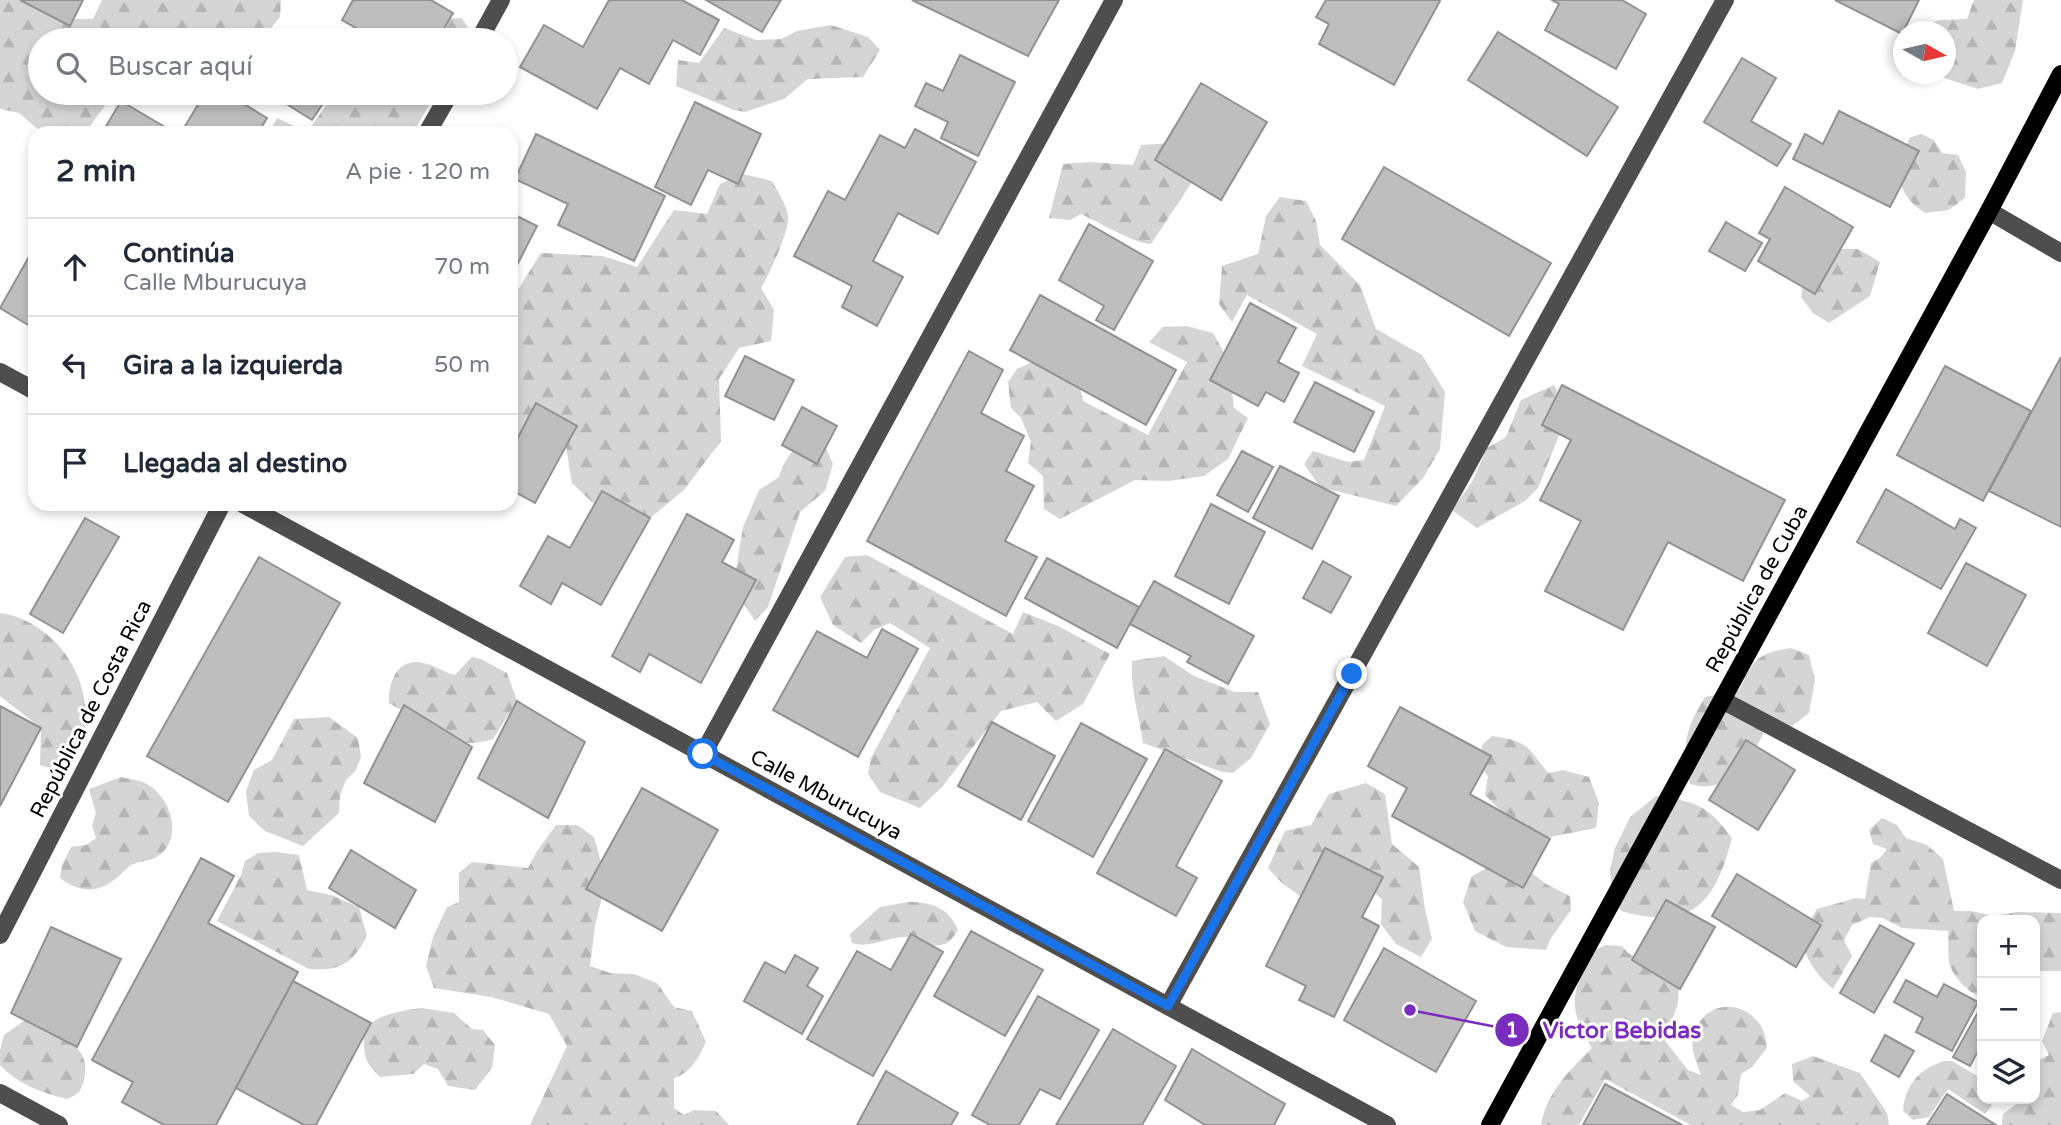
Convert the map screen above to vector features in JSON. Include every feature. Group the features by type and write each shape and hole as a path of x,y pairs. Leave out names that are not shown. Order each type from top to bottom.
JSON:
{"main road":[{"name":"República de Cuba","path":"1489,1125 1989,211 2061,74"}],"street":[{"path":"486,28 501,0"},
{"path":"703,754 1114,0"},
{"path":"1168,1006 1725,0"},
{"path":"431,126 443,105"},
{"path":"1989,211 2061,253"},
{"path":"0,372 28,387"},
{"name":"República de Costa Rica","path":"0,935 218,511"},
{"name":"Calle Mburucuya","path":"256,511 1387,1125"},
{"path":"1722,700 2061,880"},
{"path":"0,1093 59,1125"}],"green space":[{"path":"0,0 40,0 63,19 93,19 102,0 281,0 280,17 271,28 28,28 28,105 105,105 90,126 34,126 19,113 0,109"},
{"path":"1974,0 2023,0 2015,51 2002,83 1978,89 1956,82 1956,21 1936,21 1967,19"},
{"path":"462,18 468,28 428,28 437,19"},
{"path":"831,25 868,37 880,50 863,77 808,79 784,99 745,112 676,86 678,60 699,63 724,28 756,40 781,39 797,31"},
{"path":"326,105 429,105 417,126 311,126"},
{"path":"277,118 294,126 273,126"},
{"path":"1921,134 1934,140 1942,153 1958,155 1966,172 1965,198 1949,210 1925,213 1914,205 1903,188 1901,171 1909,138"},
{"path":"1174,143 1192,182 1151,244 1127,237 1081,214 1070,220 1049,218 1063,164 1088,162 1133,165 1141,145"},
{"path":"743,174 772,181 784,203 788,223 774,263 761,288 774,310 771,341 739,348 719,379 721,441 684,490 650,518 601,511 572,483 563,428 518,444 518,288 541,253 603,256 637,267 674,210 707,214 720,184"},
{"path":"1280,197 1306,201 1316,221 1320,245 1360,285 1376,329 1422,355 1445,392 1440,449 1423,478 1396,506 1320,487 1304,464 1313,451 1348,462 1364,460 1385,406 1302,366 1317,334 1247,295 1232,322 1219,304 1222,266 1258,254 1266,216"},
{"path":"1828,249 1858,249 1880,262 1870,296 1829,323 1813,313 1801,297 1806,268"},
{"path":"1187,326 1213,333 1229,362 1234,408 1248,418 1228,459 1204,476 1169,481 1135,480 1060,519 1044,509 1043,476 1028,463 1031,442 1021,418 1011,408 1008,382 1017,369 1045,356 1074,360 1083,401 1148,435 1187,362 1149,342 1163,327"},
{"path":"1554,385 1563,403 1566,418 1538,488 1525,501 1477,528 1452,510 1472,482 1487,448 1506,437 1521,400"},
{"path":"803,435 822,439 833,464 825,491 800,512 768,607 755,621 733,588 743,527 759,490 778,478"},
{"path":"867,555 1013,634 1023,612 1058,626 1110,654 1083,704 1056,721 1037,702 1001,711 942,787 920,808 880,792 868,774 871,758 930,648 890,623 874,630 861,643 833,625 820,597 845,557"},
{"path":"0,613 16,617 46,633 68,658 82,689 86,726 74,750 55,770 40,765 41,728 0,696"},
{"path":"1791,648 1809,655 1815,680 1809,713 1792,726 1764,732 1752,754 1736,773 1726,780 1716,785 1690,784 1685,749 1689,728 1705,697 1739,690 1758,660 1770,653"},
{"path":"1164,656 1194,676 1235,692 1258,692 1270,724 1251,758 1233,773 1222,772 1143,743 1132,661"},
{"path":"472,657 507,673 517,701 493,739 461,742 389,703 392,680 407,664 423,663 455,675"},
{"path":"329,717 358,738 361,757 356,770 346,780 340,796 339,813 303,846 265,831 249,816 246,791 254,770 272,760 294,719"},
{"path":"1492,736 1513,740 1525,746 1548,773 1563,770 1589,777 1599,803 1596,828 1524,842 1502,812 1485,795 1488,776 1479,766 1482,745"},
{"path":"121,777 147,784 162,798 171,817 168,846 158,857 131,865 100,888 87,890 74,886 60,878 62,865 71,847 86,845 96,838 92,825 96,813 89,789"},
{"path":"1366,783 1385,794 1392,844 1419,867 1432,939 1421,957 1396,944 1381,924 1382,899 1359,881 1304,899 1282,883 1268,868 1285,831 1311,825 1329,794"},
{"path":"1656,796 1682,800 1700,807 1715,818 1732,838 1717,880 1708,895 1697,907 1683,914 1666,917 1621,911 1612,891 1610,871 1615,848 1630,817"},
{"path":"1882,818 1897,825 1906,838 1927,845 1943,859 1954,911 1989,915 1977,915 1977,995 1967,989 1952,971 1948,931 1902,928 1883,918 1870,917 1852,925 1844,940 1852,956 1833,989 1820,977 1810,962 1803,941 1817,909 1856,898 1865,899 1871,863 1880,858 1887,849 1873,844 1869,830"},
{"path":"556,825 577,825 594,837 606,880 595,926 590,966 610,973 634,974 657,983 674,1007 692,1011 706,1042 690,1068 674,1078 674,1108 684,1115 694,1110 716,1111 729,1125 530,1125 567,1046 549,1014 491,997 434,988 426,966 433,937 447,907 459,902 459,873 472,862 528,868"},
{"path":"258,853 299,855 307,890 331,895 359,907 367,936 356,953 344,964 329,969 309,969 217,921 241,875 245,861"},
{"path":"1498,862 1521,864 1546,884 1570,896 1571,910 1551,938 1546,950 1506,947 1475,931 1463,902 1472,876"},
{"path":"908,902 925,903 945,911 958,930 950,941 933,945 905,937 865,945 852,943 850,934 880,907"},
{"path":"2017,912 2061,913 2061,971 2040,971 2040,915 2000,915"},
{"path":"1605,945 1622,946 1628,953 1679,980 1678,1003 1665,1041 1688,1070 1701,1075 1692,1042 1698,1025 1713,1010 1734,1007 1744,1010 1761,1026 1767,1048 1752,1067 1741,1074 1738,1095 1731,1105 1743,1112 1760,1110 1785,1093 1802,1101 1810,1096 1793,1081 1792,1064 1813,1056 1860,1073 1887,1113 1889,1125 1691,1125 1605,1079 1579,1125 1541,1125 1554,1092 1592,1048 1579,1022 1576,991 1589,953"},
{"path":"422,1008 454,1013 472,1029 483,1030 495,1045 492,1068 475,1090 448,1086 438,1069 424,1064 413,1074 380,1077 370,1066 364,1044 369,1027 384,1016"},
{"path":"2061,1012 2061,1125 2002,1125 2003,1114 2017,1104 2040,1104 2040,1060 2049,1055 2042,1041 2053,1013"},
{"path":"25,1020 68,1040 83,1056 84,1080 80,1090 74,1095 67,1099 39,1091 22,1083 0,1065 4,1035"},
{"path":"1952,1061 1977,1076 1977,1104 1991,1104 1985,1114 1948,1089 1929,1117 1913,1120 1903,1111 1910,1086 1921,1073 1935,1064"}],"building":[{"path":"20,0 83,0 70,26"},
{"path":"353,0 431,0 453,13 444,28 356,28 342,20"},
{"path":"609,0 682,0 719,20 700,55 673,40 649,84 620,68 597,109 520,67 544,25 583,47"},
{"path":"706,0 781,0 762,32"},
{"path":"912,0 1059,0 1028,56"},
{"path":"1326,0 1440,1 1394,85 1319,44 1329,24 1316,17"},
{"path":"1552,0 1622,0 1646,14 1616,69 1545,30 1559,4"},
{"path":"1835,0 1919,0 1908,21 1893,21 1893,29"},
{"path":"1498,32 1618,107 1587,156 1468,80"},
{"path":"960,55 1015,82 978,156 941,138 948,122 915,106 926,83 943,91"},
{"path":"1742,58 1776,78 1751,121 1791,144 1777,166 1704,122"},
{"path":"1201,83 1267,122 1221,200 1155,160"},
{"path":"695,102 761,134 738,184 708,170 691,205 655,187"},
{"path":"119,105 128,105 163,126 106,126"},
{"path":"198,105 246,105 267,118 262,126 185,126"},
{"path":"288,105 322,105 312,120"},
{"path":"1839,111 1919,151 1890,207 1793,159 1805,134 1823,144"},
{"path":"915,129 976,162 938,234 898,213 873,261 903,277 877,326 842,307 852,286 794,256 828,191 845,200 880,135 905,148"},
{"path":"536,134 665,196 634,261 558,225 568,204 518,180 518,173"},
{"path":"1384,167 1551,263 1509,336 1342,239"},
{"path":"1785,187 1853,227 1815,294 1758,261 1770,239 1759,233"},
{"path":"518,216 537,226 518,263"},
{"path":"1726,222 1762,243 1745,271 1709,251"},
{"path":"1089,224 1153,261 1114,330 1096,320 1104,306 1059,280"},
{"path":"28,258 28,325 0,308"},
{"path":"1040,295 1176,370 1146,425 1010,350"},
{"path":"1250,303 1296,328 1278,362 1299,373 1284,402 1266,392 1258,406 1210,380"},
{"path":"969,351 1003,370 981,413 1024,436 1006,471 1034,486 1005,541 1037,557 1006,616 867,541"},
{"path":"745,356 794,380 774,420 725,396"},
{"path":"2061,357 2061,527 1989,491"},
{"path":"1945,366 2031,411 1983,501 1897,455"},
{"path":"1315,382 1374,412 1354,452 1294,422"},
{"path":"1562,385 1785,500 1743,581 1668,542 1623,630 1545,591 1581,521 1540,500 1571,440 1542,425"},
{"path":"536,403 577,426 535,503 518,494 518,438"},
{"path":"802,407 837,426 817,464 782,445"},
{"path":"1242,451 1273,467 1248,512 1217,495"},
{"path":"1280,466 1339,496 1312,549 1253,518"},
{"path":"1886,489 1955,529 1960,519 1976,528 1941,589 1857,542"},
{"path":"602,491 650,518 601,605 562,583 551,604 520,586 548,536 570,548"},
{"path":"1211,504 1265,532 1229,604 1175,576"},
{"path":"687,514 734,540 722,562 756,580 701,683 649,654 640,672 612,656"},
{"path":"85,518 119,537 63,633 30,614"},
{"path":"259,557 340,603 228,802 147,756"},
{"path":"1047,558 1139,607 1117,648 1025,598"},
{"path":"1323,561 1351,577 1331,613 1303,598"},
{"path":"1966,563 2026,595 1987,666 1928,633"},
{"path":"1154,581 1254,636 1228,684 1187,662 1191,656 1130,624"},
{"path":"882,629 918,649 858,757 773,710 817,631 867,658"},
{"path":"517,701 585,742 548,818 478,778"},
{"path":"404,705 472,747 435,822 364,783"},
{"path":"0,706 41,728 0,806"},
{"path":"1400,707 1491,756 1470,794 1550,839 1523,888 1392,816 1407,788 1368,766"},
{"path":"992,722 1055,756 1021,820 958,786"},
{"path":"1081,723 1147,759 1093,857 1028,821"},
{"path":"1746,740 1795,770 1758,830 1709,800"},
{"path":"1165,749 1222,781 1176,866 1197,878 1176,916 1097,873"},
{"path":"642,788 718,830 662,931 586,889"},
{"path":"1325,848 1383,877 1362,917 1379,926 1334,1017 1299,1000 1306,986 1266,966"},
{"path":"351,850 416,890 395,928 329,888"},
{"path":"201,858 234,876 208,923 298,972 216,1125 164,1125 122,1102 133,1082 92,1060"},
{"path":"1737,874 1821,925 1796,967 1712,916"},
{"path":"1666,900 1715,927 1680,989 1632,960"},
{"path":"1880,925 1914,944 1874,1013 1840,993"},
{"path":"51,927 121,959 77,1047 11,1013"},
{"path":"971,931 1043,970 1005,1036 934,996"},
{"path":"911,934 943,952 873,1076 807,1039 857,951 891,970"},
{"path":"1384,948 1476,1001 1436,1072 1344,1020"},
{"path":"795,955 818,968 807,986 823,996 802,1034 744,1001 765,962 785,973"},
{"path":"1906,980 1937,997 1944,984 1977,1004 1952,1051 1916,1032 1923,1018 1894,1002"},
{"path":"293,981 371,1023 316,1125 304,1125 236,1088"},
{"path":"1038,996 1099,1030 1060,1099 1040,1089 1019,1125 990,1125 972,1115"},
{"path":"1977,1014 1977,1053 1970,1066 1953,1057"},
{"path":"1113,1029 1176,1066 1142,1125 1056,1125"},
{"path":"1885,1035 1914,1051 1899,1077 1871,1061"},
{"path":"1192,1049 1285,1104 1274,1125 1205,1125 1165,1100"},
{"path":"886,1071 958,1113 951,1125 857,1125"},
{"path":"1605,1084 1682,1125 1583,1125"},
{"path":"1947,1094 1996,1125 1927,1125"}],"place":[{"name":"Victor Bebidas","path":"1410,1010"}],"route":[{"path":"703,754 1168,1006 1352,674"}]}
